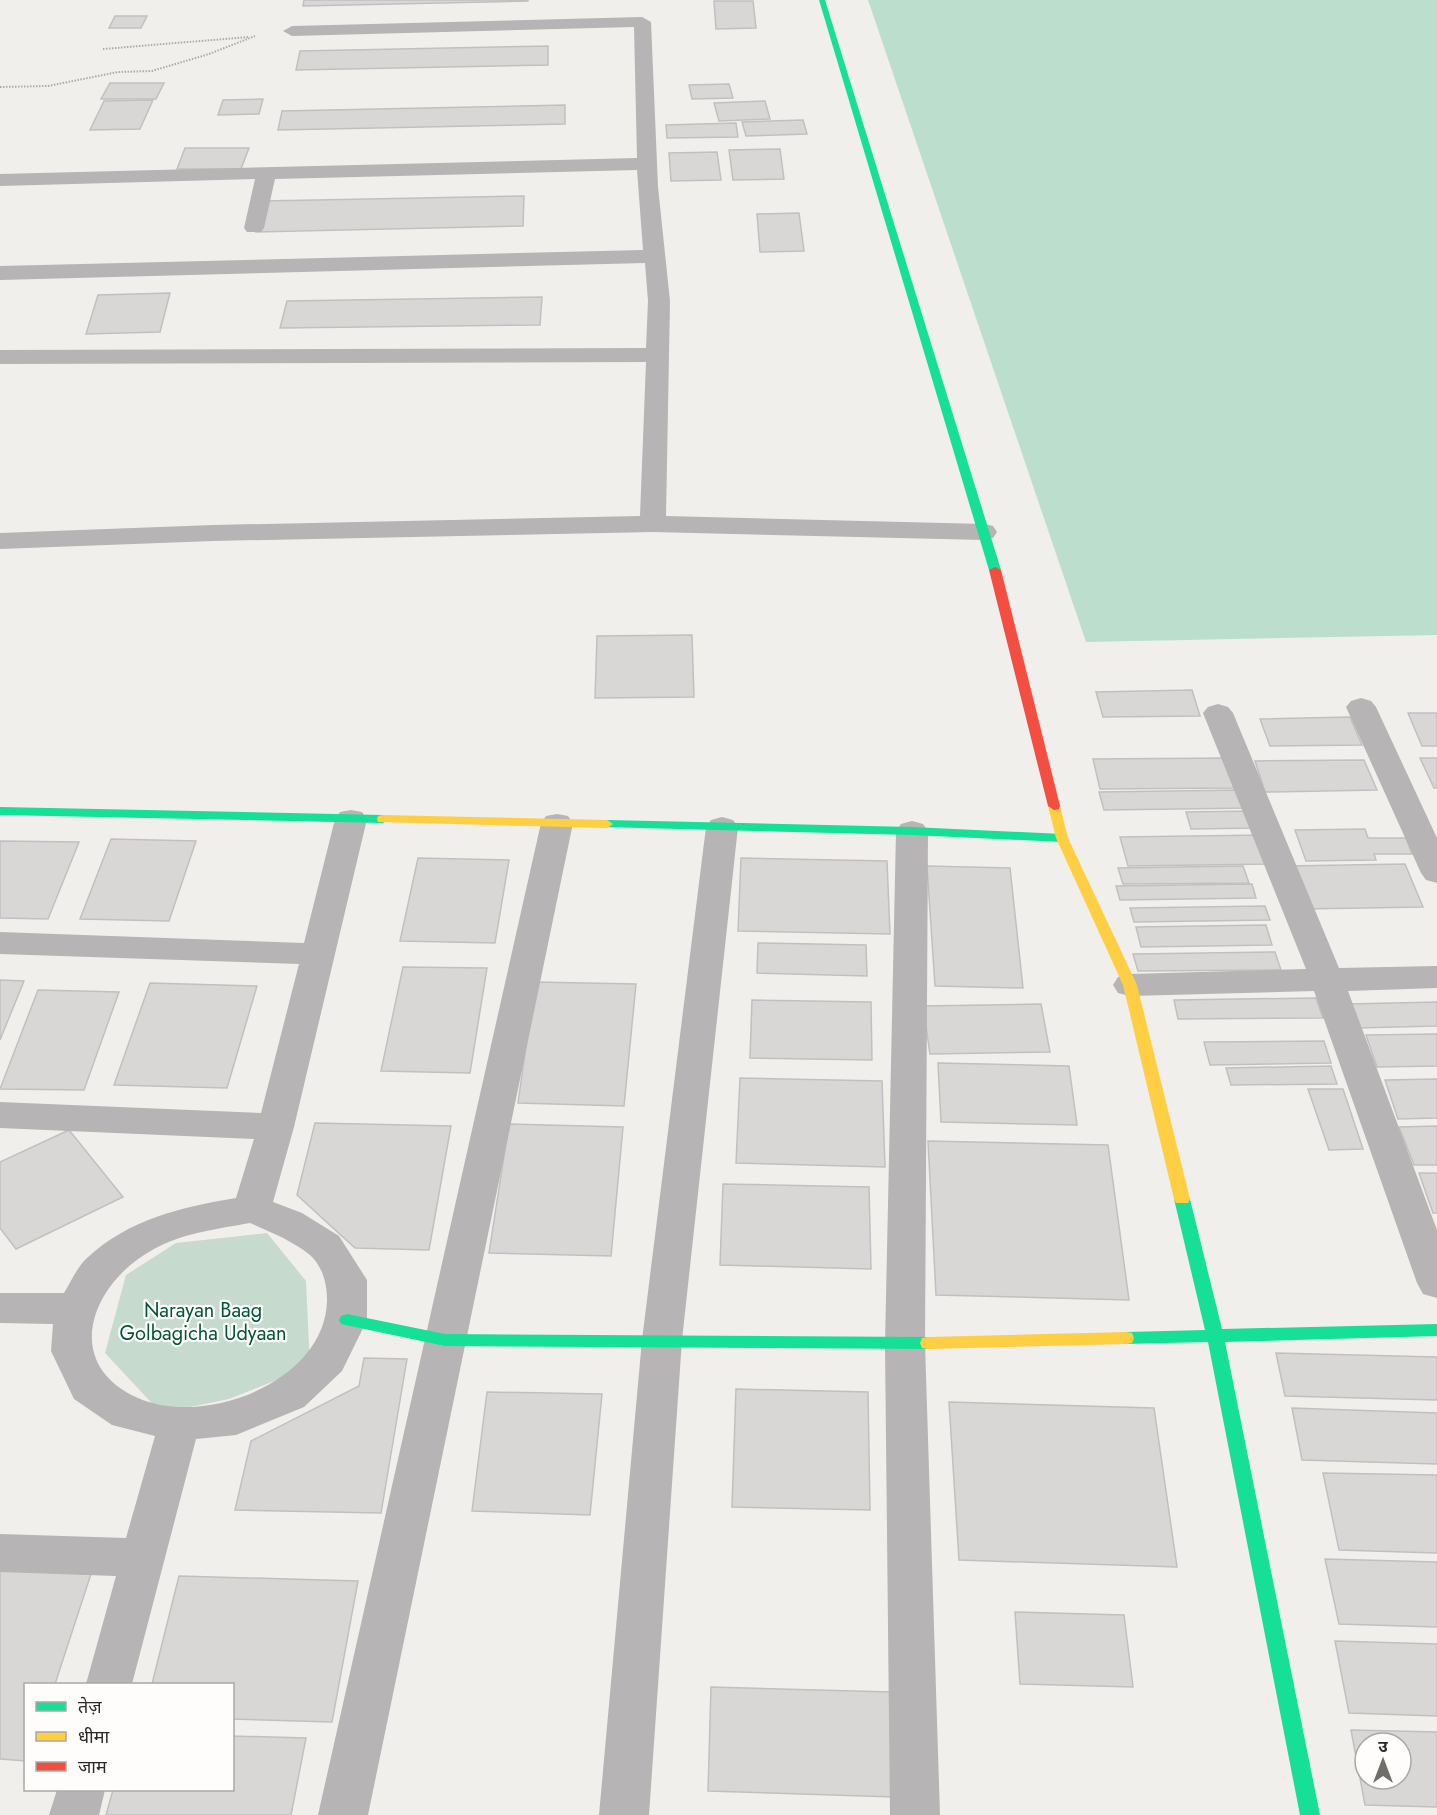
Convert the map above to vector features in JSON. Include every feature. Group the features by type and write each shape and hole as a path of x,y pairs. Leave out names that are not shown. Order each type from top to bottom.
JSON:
{"street":[{"path":"822,0 1003,596 1062,838 1130,985 1215,1336 1310,1815"},
{"path":"292,31 642,22 647,164 659,301 654,524"},
{"path":"0,180 647,164"},
{"path":"254,228 266,173"},
{"path":"0,273 654,256"},
{"path":"0,357 656,355"},
{"path":"0,541 213,533 654,524 984,532"},
{"path":"1361,707 1437,873"},
{"path":"1218,713 1328,982 1437,1283"},
{"path":"0,811 722,826 1062,838"},
{"path":"252,1209 276,1127 351,819"},
{"path":"343,1815 557,823"},
{"path":"624,1815 662,1340 722,826"},
{"path":"912,831 905,1344 915,1815"},
{"path":"0,943 318,954"},
{"path":"1130,985 1328,982 1437,977"},
{"path":"0,1115 276,1127"},
{"path":"252,1209 288,1223 325,1246 346,1280 347,1320 327,1360 289,1395 236,1418 179,1424 128,1413 89,1387 71,1351 75,1309 99,1270 139,1239 188,1220 252,1209"},
{"path":"0,1308 75,1309"},
{"path":"347,1320 446,1340 662,1340 905,1344 1437,1330"},
{"path":"109,1683 179,1424"},
{"path":"0,1553 143,1558"},
{"path":"74,1815 81,1791"}],"path":[{"path":"104,49 292,31"},
{"path":"0,87 48,86 118,72 152,71 209,54 255,36"}],"green space":[{"path":"868,0 1437,0 1437,635 1086,642"},
{"name":"Narayan Baag Golbagicha Udyaan","path":"267,1233 306,1281 310,1367 229,1399 161,1413 105,1353 126,1275 176,1243"}],"building":[{"path":"304,0 528,0 528,1 303,6"},
{"path":"714,1 753,1 756,28 716,29"},
{"path":"115,16 147,16 141,28 109,28"},
{"path":"548,46 548,65 296,70 300,51"},
{"path":"110,83 164,83 156,99 101,99"},
{"path":"729,84 733,98 692,99 689,85"},
{"path":"263,99 259,114 218,115 223,100"},
{"path":"153,100 140,129 90,130 104,101"},
{"path":"765,101 770,119 719,121 714,103"},
{"path":"565,105 565,124 278,130 282,111"},
{"path":"803,120 807,134 746,136 742,122"},
{"path":"736,123 738,137 667,138 666,125"},
{"path":"185,148 249,148 241,169 177,169"},
{"path":"780,149 784,179 733,180 729,150"},
{"path":"717,152 721,180 671,181 669,153"},
{"path":"524,196 523,226 256,232 264,201"},
{"path":"799,213 804,251 760,252 757,214"},
{"path":"170,293 160,332 86,334 98,295"},
{"path":"542,297 540,325 280,328 287,301"},
{"path":"692,635 694,697 595,698 597,636"},
{"path":"1192,690 1200,716 1103,717 1096,692"},
{"path":"1408,713 1437,713 1437,746 1422,746"},
{"path":"1350,717 1362,745 1270,746 1260,719"},
{"path":"1228,758 1238,788 1100,789 1093,759"},
{"path":"1420,758 1437,758 1437,788 1434,788"},
{"path":"1364,760 1377,790 1265,792 1255,761"},
{"path":"1243,790 1249,808 1104,810 1099,792"},
{"path":"1252,811 1258,828 1191,829 1186,812"},
{"path":"1365,829 1368,838 1406,838 1412,854 1374,854 1376,860 1306,861 1295,830"},
{"path":"1263,835 1272,864 1128,866 1120,837"},
{"path":"111,839 196,841 169,921 80,919"},
{"path":"0,841 79,842 48,919 0,918"},
{"path":"418,858 509,860 495,943 400,941"},
{"path":"741,858 887,861 890,934 738,931"},
{"path":"1405,864 1423,907 1303,909 1288,866"},
{"path":"927,866 1010,868 1023,988 935,986"},
{"path":"1243,866 1249,883 1123,884 1118,868"},
{"path":"1252,884 1256,898 1120,900 1116,886"},
{"path":"1265,906 1270,920 1134,922 1130,908"},
{"path":"1266,925 1272,945 1141,947 1136,927"},
{"path":"758,943 866,945 867,976 757,973"},
{"path":"1275,952 1281,970 1138,971 1133,954"},
{"path":"403,967 487,968 470,1073 381,1071"},
{"path":"0,980 24,981 0,1040"},
{"path":"535,982 636,984 624,1106 518,1103"},
{"path":"150,983 257,986 227,1088 114,1085"},
{"path":"38,990 119,992 84,1090 0,1089"},
{"path":"1316,998 1323,1018 1178,1019 1174,1000"},
{"path":"752,1000 871,1002 872,1060 750,1058"},
{"path":"1437,1002 1437,1026 1357,1028 1349,1004"},
{"path":"1041,1004 1050,1052 930,1054 923,1006"},
{"path":"1437,1034 1437,1066 1377,1067 1366,1035"},
{"path":"1324,1041 1331,1063 1210,1065 1204,1042"},
{"path":"938,1063 1069,1066 1077,1125 941,1122"},
{"path":"1331,1066 1337,1084 1231,1085 1226,1068"},
{"path":"740,1078 882,1081 885,1167 736,1163"},
{"path":"1437,1079 1437,1118 1398,1119 1385,1080"},
{"path":"1308,1089 1343,1089 1363,1149 1329,1150"},
{"path":"315,1123 451,1126 429,1250 355,1248 297,1195"},
{"path":"509,1124 623,1127 611,1256 489,1253"},
{"path":"1437,1126 1437,1165 1414,1165 1399,1127"},
{"path":"69,1130 123,1197 16,1249 0,1228 0,1162"},
{"path":"928,1141 1108,1145 1129,1300 936,1295"},
{"path":"1419,1173 1437,1173 1437,1213 1433,1213"},
{"path":"723,1184 869,1187 871,1269 720,1265"},
{"path":"1276,1353 1437,1357 1437,1400 1285,1396"},
{"path":"364,1358 407,1359 381,1513 235,1510 251,1441 359,1386"},
{"path":"736,1389 868,1392 870,1510 732,1507"},
{"path":"487,1392 602,1394 590,1515 472,1511"},
{"path":"949,1402 1154,1408 1177,1567 959,1560"},
{"path":"1292,1408 1437,1413 1437,1464 1302,1460"},
{"path":"1323,1473 1437,1475 1437,1553 1339,1550"},
{"path":"1325,1559 1437,1562 1437,1627 1339,1624"},
{"path":"0,1569 91,1574 55,1683 24,1683 24,1761 0,1759"},
{"path":"179,1576 358,1581 332,1722 234,1719 234,1683 152,1683"},
{"path":"1015,1612 1124,1615 1133,1687 1020,1684"},
{"path":"1335,1641 1437,1644 1437,1716 1349,1713"},
{"path":"711,1687 891,1692 894,1797 708,1791"},
{"path":"1351,1730 1394,1731 1353,1731 1353,1741"},
{"path":"1413,1731 1437,1732 1437,1807 1365,1805 1362,1791 1413,1791"},
{"path":"234,1736 306,1738 291,1815 106,1815 113,1791 234,1791"}],"traffic: fast":[{"path":"822,0 995,570"},
{"path":"0,811 383,819"},
{"path":"607,824 912,831 1062,838"},
{"path":"1182,1199 1215,1336 1310,1815"},
{"path":"347,1320 445,1340 928,1343"},
{"path":"1126,1338 1437,1330"}],"traffic: slow":[{"path":"1054,806 1062,838 1130,985 1182,1199"},
{"path":"383,819 607,824"},
{"path":"928,1343 1126,1338"}],"traffic: jam":[{"path":"995,570 1054,806"}]}
